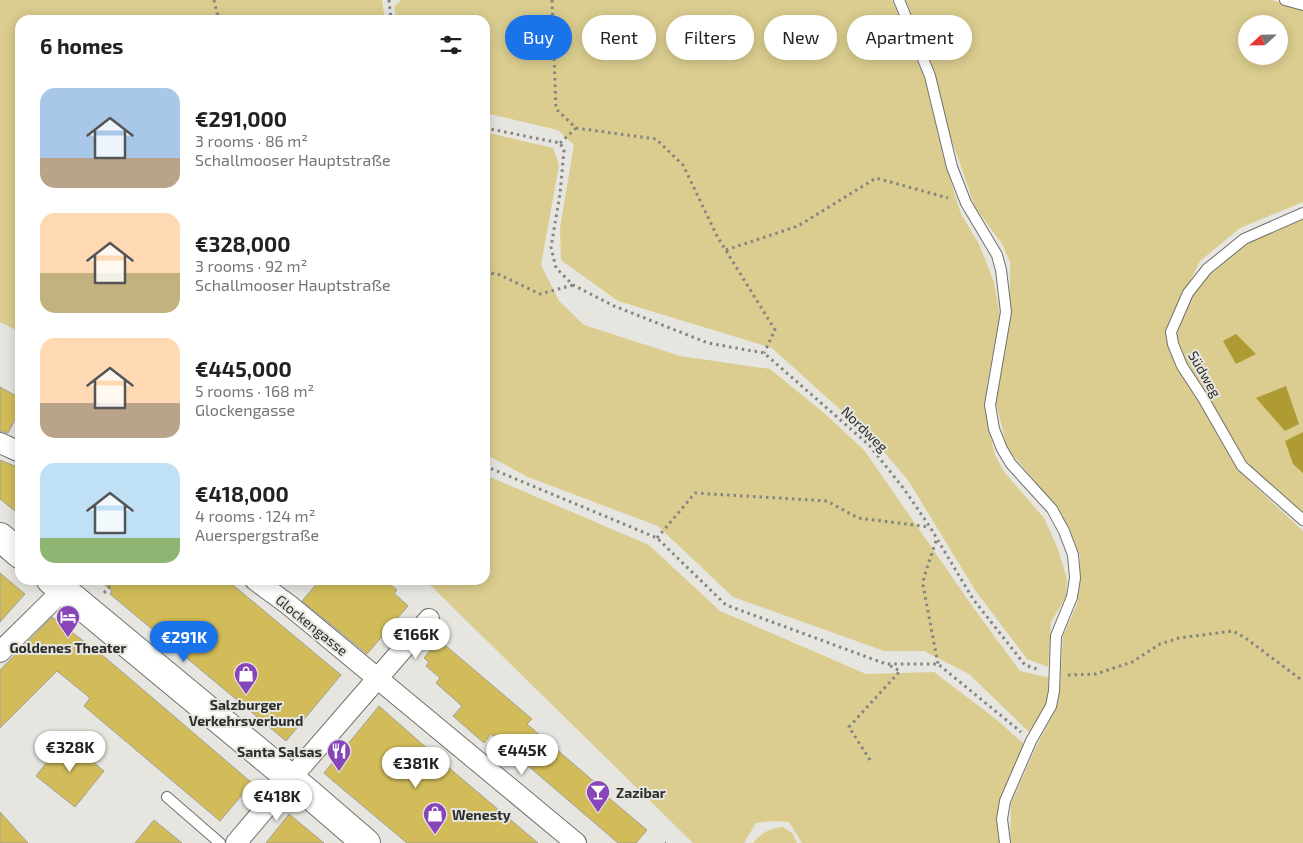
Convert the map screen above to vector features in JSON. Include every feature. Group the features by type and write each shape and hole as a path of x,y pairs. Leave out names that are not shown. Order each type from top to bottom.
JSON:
{"street":[{"path":"0,442 15,450"},
{"path":"0,537 15,550"},
{"path":"0,652 57,585 291,778 366,843"},
{"name":"Glockengasse","path":"262,585 290,604 576,843"},
{"path":"236,843 429,619"}],"lane":[{"path":"899,0 930,76 952,167 966,202 997,255 1004,287 1006,312 990,405 994,429 1002,449 1011,464 1052,509 1073,555 1075,578 1072,597 1056,636 1054,691 1051,706 1031,741 1005,802 1002,819 1005,843"},
{"path":"1285,0 1303,5"},
{"name":"Südweg","path":"1303,214 1244,239 1207,269 1188,293 1172,332 1182,366 1203,398 1242,466 1303,520"},
{"path":"167,797 220,843"}],"path":[{"path":"214,0 218,15"},
{"path":"388,0 390,15"},
{"path":"490,129 560,143 564,150 560,194 551,247 556,268 573,285 614,306 708,343 764,353 775,330 717,236 683,165 656,139 576,128 556,109 552,0"},
{"path":"560,143 576,128"},
{"path":"726,250 798,226 876,178 966,202"},
{"path":"490,273 500,275 540,294 573,285"},
{"name":"Nordweg","path":"764,353 869,445 904,489 930,527 973,599 1025,665 1055,675 1096,674 1132,662 1160,644 1179,638 1233,631 1244,637 1303,681"},
{"path":"490,468 657,538 726,605 900,670 850,727 870,760"},
{"path":"657,538 695,493 827,501 858,518 930,527"},
{"path":"937,540 923,585 938,664"},
{"path":"104,594 111,585"},
{"path":"886,664 938,664 1031,741"}],"shaded area":[{"path":"0,0 382,0 384,15 15,15 15,330 0,322"},
{"path":"401,0 892,0 898,15 847,15 847,60 917,60 925,79 944,160 961,214 979,244 994,282 1000,315 987,385 987,423 995,455 1005,473 1044,518 1058,549 1067,579 1066,597 1051,622 1048,667 1027,659 975,590 908,480 873,439 772,348 618,301 561,260 560,228 574,145 558,130 490,114 490,15 396,15 394,7"},
{"path":"906,0 1272,0 1303,10 1303,202 1240,228 1200,261 1166,330 1172,356 1237,469 1303,531 1303,843 1010,843 1011,804 1034,751 1055,711 1060,689 1063,636 1077,604 1080,583 1080,556 1052,502 1007,448 996,403 1010,302 1010,262 1002,244 975,207 950,135 930,60 972,60 972,15 912,15"},
{"path":"490,133 553,148 559,165 541,265 559,301 584,325 680,356 770,369 824,413 864,450 975,610 1020,671 1051,678 1047,704 1029,732 969,674 924,651 884,651 733,597 658,526 528,477 490,457"},
{"path":"1303,217 1303,515 1247,463 1217,411 1186,364 1176,337 1190,300 1210,272 1245,242"},
{"path":"1236,334 1256,354 1236,364 1223,341"},
{"path":"1286,386 1299,424 1285,431 1256,398"},
{"path":"1303,432 1303,473 1293,464 1285,441"},
{"path":"490,477 649,545 720,611 866,674 934,672 997,720 1024,744 999,807 999,843 802,843 789,822 770,821 756,823 744,843 693,843 430,585 490,585"},
{"path":"783,827 792,833 797,843 753,843 766,832"}],"building":[{"path":"0,387 15,395 15,420 8,433 0,431"},
{"path":"0,460 15,466 15,511 0,499"},
{"path":"0,573 25,594 0,622"},
{"path":"105,585 233,585 341,675 286,741 110,594 112,591"},
{"path":"316,585 391,585 397,590 394,593 408,606 367,654 302,601"},
{"path":"52,617 107,659 252,783 220,821 84,706 90,698 57,671 0,728 0,670"},
{"path":"439,640 532,719 527,724 647,830 636,843 618,843 491,734 484,743 453,716 462,706 436,683 440,678 426,666 429,662 424,658"},
{"path":"379,706 538,843 407,843 332,780 324,773"},
{"path":"65,739 104,771 75,807 36,776"},
{"path":"0,812 28,843 0,843"},
{"path":"289,814 324,843 266,843"},
{"path":"154,820 182,843 135,843"}],"place":[{"name":"Goldenes Theater","path":"68,638"},
{"name":"Salzburger Verkehrsverbund","path":"246,695"},
{"name":"Santa Salsas","path":"339,772"},
{"name":"Zazibar","path":"598,813"},
{"name":"Wenesty","path":"435,835"}]}
